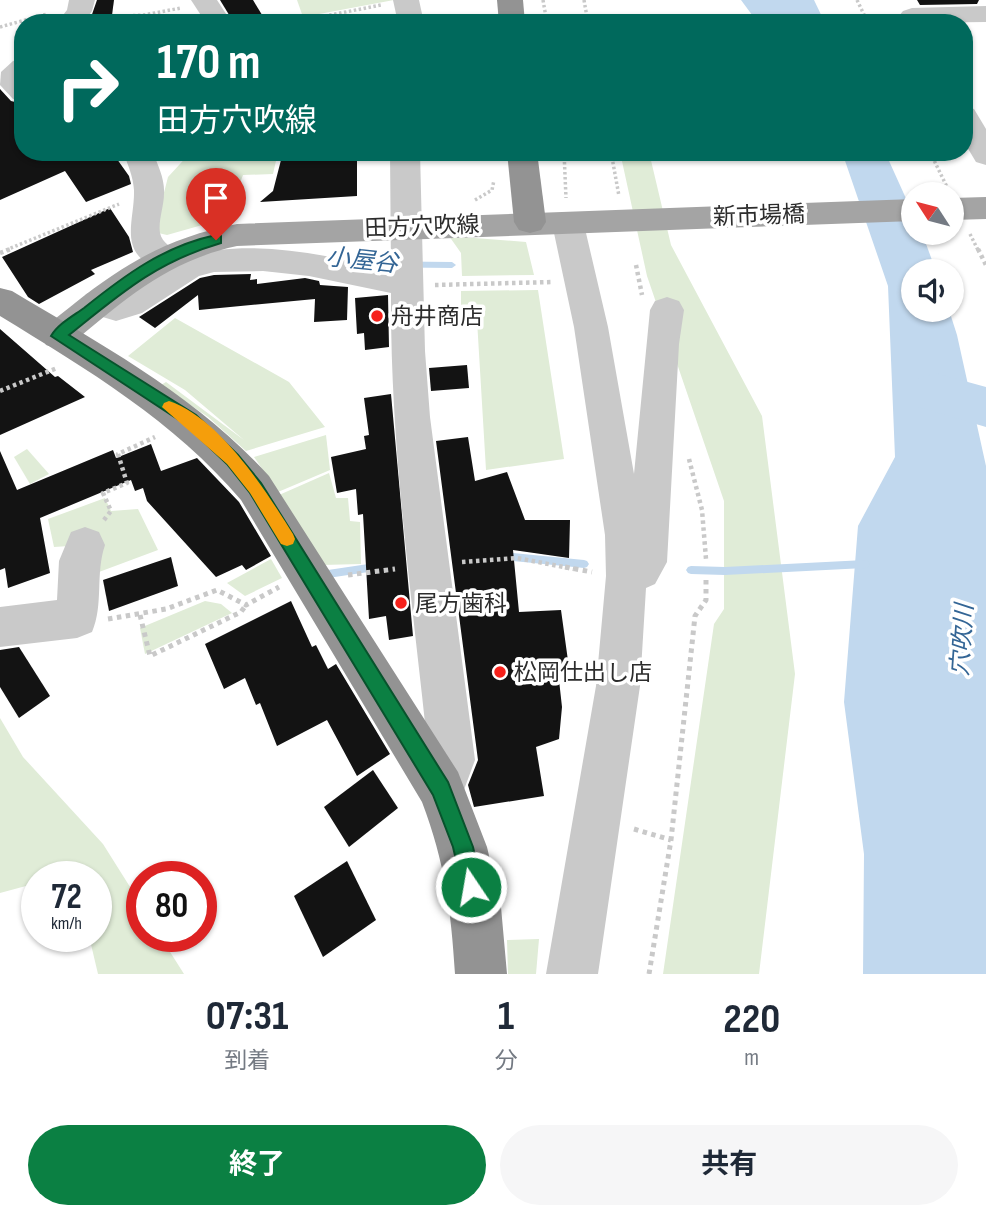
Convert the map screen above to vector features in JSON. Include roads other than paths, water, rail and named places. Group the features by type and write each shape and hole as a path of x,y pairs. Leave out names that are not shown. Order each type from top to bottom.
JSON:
{"highway":[{"path":"523,161 530,222"},
{"path":"0,300 190,420 223,450 255,488 441,789 466,859 475,907 481,974"}],"main road":[{"name":"新市場橋","path":"590,212 901,210"},
{"name":"田方穴吹線","path":"72,344 98,303 133,276 195,244 237,235 530,222 590,212"}],"street":[{"path":"909,13 986,14"},
{"path":"973,131 986,155"},
{"path":"141,161 148,179 149,194 144,233 152,250 164,258"},
{"path":"405,161 412,418 452,760 441,789"},
{"path":"572,974 618,687 625,597 625,534 592,327 590,212"},
{"path":"98,303 116,308 130,304 188,267 214,260 263,259 309,264 388,281 407,274"},
{"path":"625,597 647,562 662,344 667,310"},
{"path":"0,627 77,618 79,561 85,545"}],"water":[{"path":"741,0 814,0 821,14 751,14"},
{"name":"穴吹川","path":"845,161 889,161 901,187 901,245 926,245 932,259 901,259 901,322 953,322 986,466 986,974 863,974 864,854 844,702 858,526 895,457 888,286"}],"waterway":[{"name":"小屋谷","path":"357,264 452,265"},
{"path":"935,393 986,407"},
{"path":"504,556 584,564"},
{"path":"691,570 725,571 865,564"},
{"path":"328,574 375,567"}],"place":[{"name":"舟井商店","path":"377,316"},
{"name":"尾方歯科","path":"401,603"},
{"name":"松岡仕出し店","path":"500,672"}]}
